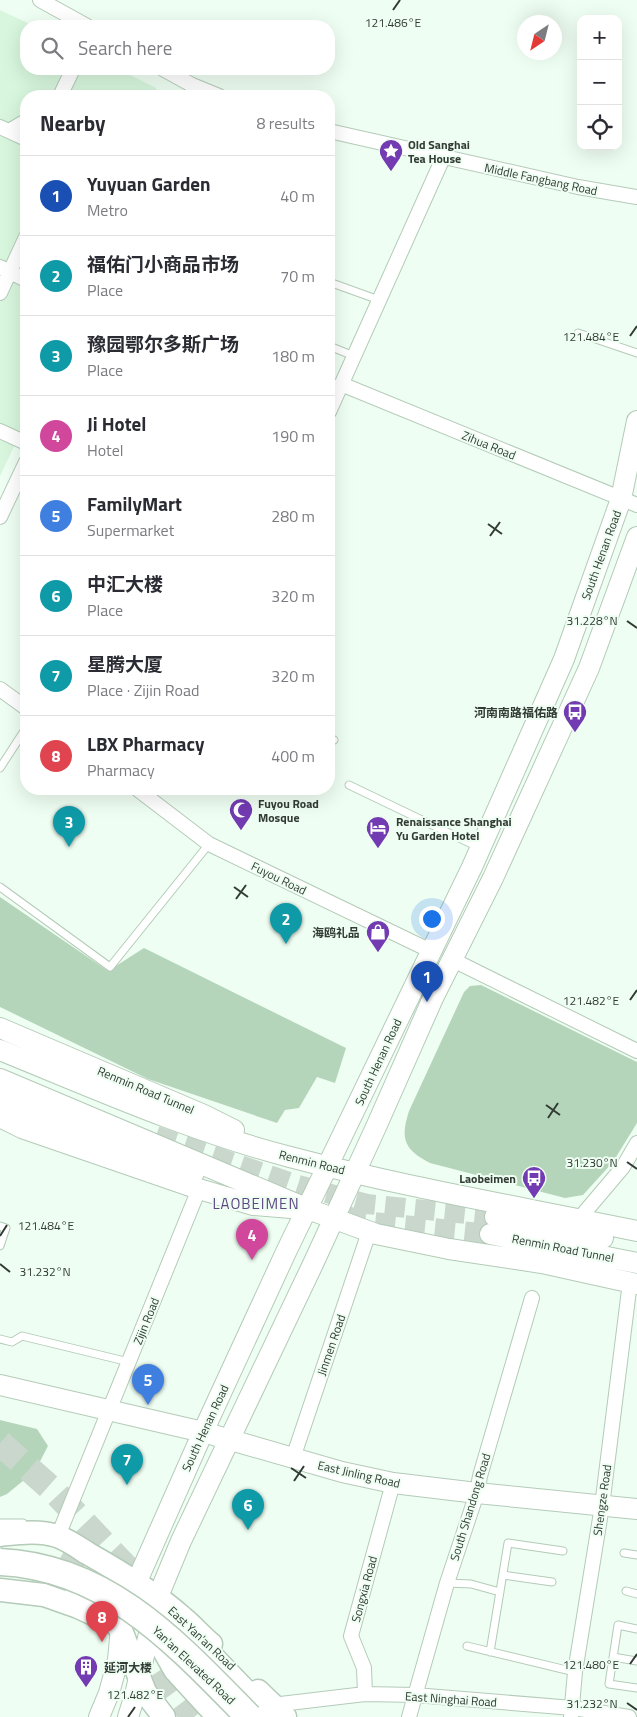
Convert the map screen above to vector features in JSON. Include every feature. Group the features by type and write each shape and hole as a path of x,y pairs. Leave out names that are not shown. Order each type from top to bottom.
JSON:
{"highway":[{"name":"Yan'an Elevated Road","path":"0,1562 30,1565 54,1571 80,1580 108,1594 138,1613 185,1652 249,1717"},
{"name":"Yan'an Elevated Road","path":"0,1576 50,1587 90,1604 115,1619 139,1635 166,1658 224,1717"},
{"path":"190,1636 275,1713"}],"main road":[{"name":"South Henan Road","path":"99,1717 109,1692 118,1660 121,1630 133,1589 203,1432 327,1166 480,849 564,659 629,502 637,421"},
{"name":"South Henan Road","path":"128,1717 136,1695 157,1598 181,1541 376,1127 433,998 493,878 590,668 637,537"},
{"name":"Renmin Road Tunnel","path":"0,1028 204,1115 290,1157"},
{"name":"Renmin Road","path":"0,1050 183,1124 290,1157 637,1231"},
{"path":"0,1079 308,1209 369,1232 449,1250 542,1263 634,1283"},
{"path":"0,1098 153,1161 308,1209"},
{"path":"0,1117 22,1128 199,1189 253,1205 308,1209"},
{"name":"Renmin Road Tunnel","path":"637,1244 492,1226 637,1263"},
{"name":"East Jinling Road","path":"0,1385 203,1432 342,1472 393,1483 477,1494 637,1509"},
{"name":"East Yan'an Road","path":"0,1535 29,1532 44,1533 58,1536 87,1552 133,1589 157,1598 182,1617 275,1713"},
{"path":"0,1576 16,1572 40,1572 62,1579 84,1591 101,1606 121,1630 145,1692 164,1717"},
{"name":"East Yan'an Road","path":"133,1589 150,1626 175,1670 218,1717"},
{"path":"0,1590 44,1595 78,1607 102,1618 121,1630"}],"street":[{"path":"40,0 76,20"},
{"path":"63,90 70,75"},
{"path":"170,75 189,90"},
{"path":"4,129 20,123"},
{"path":"4,129 20,136"},
{"name":"Middle Fangbang Road","path":"335,132 578,187 637,197"},
{"path":"335,398 443,158"},
{"path":"0,293 5,270 20,246"},
{"path":"5,270 20,277"},
{"name":"Zihua Road","path":"341,384 629,502"},
{"path":"0,431 20,439"},
{"path":"0,515 20,485"},
{"path":"0,689 20,704"},
{"name":"Fuyou Road","path":"151,795 209,844 431,950"},
{"path":"453,960 637,1051"},
{"path":"579,1219 623,1167 637,1143"},
{"name":"Zijin Road","path":"58,1536 199,1189"},
{"name":"Jinmen Road","path":"293,1458 369,1232"},
{"name":"Shengze Road","path":"572,1713 575,1672 602,1506 634,1283"},
{"name":"South Shandong Road","path":"409,1717 447,1583 477,1494 480,1476 532,1298"},
{"name":"Songxia Road","path":"365,1694 364,1668 351,1636 393,1483"},
{"name":"East Ninghai Road","path":"275,1713 365,1694 415,1695 572,1713 629,1717"}],"lane":[{"path":"335,284 379,300"},
{"path":"578,333 637,354"},
{"path":"335,348 354,356"},
{"path":"0,768 20,737"},
{"path":"349,785 480,849"},
{"path":"0,887 110,967 209,844"},
{"path":"0,1226 6,1228 0,1246"},
{"path":"0,1339 12,1342 22,1336 129,1362"},
{"path":"0,1523 33,1524 58,1536"},
{"path":"490,1652 508,1543 563,1551"},
{"path":"624,1553 637,1555"},
{"path":"503,1575 552,1582"},
{"path":"447,1583 471,1584 500,1592"},
{"path":"626,1592 637,1594"},
{"path":"637,1629 618,1625 609,1684 637,1688"},
{"path":"467,1646 575,1672"},
{"path":"613,1657 637,1661"}],"shaded area":[{"path":"0,10 21,20 20,75 130,75 157,90 20,90 20,434 0,476"},
{"path":"0,897 108,971 144,948 346,1048 335,1083 317,1077 299,1108 285,1110 277,1123 148,1079 0,1007"},
{"path":"481,985 637,1062 637,1123 613,1162 583,1195 565,1198 430,1163 414,1153 406,1142 405,1129 409,1111 464,992 470,986"},
{"path":"0,1420 37,1429 48,1446 35,1471 7,1494 0,1497"}],"tunnel":[{"path":"156,1136 298,1185 367,1204 495,1217"},
{"path":"346,1216 364,1221 490,1234"},
{"path":"0,1443 54,1491 140,1582"},
{"path":"66,1548 94,1570 116,1597 152,1658 194,1717"}],"place":[{"name":"Old Sanghai Tea House","path":"391,172"},
{"name":"河南南路福佑路","path":"575,733"},
{"name":"Fuyou Road Mosque","path":"241,831"},
{"name":"豫园鄂尔多斯广场","path":"69,847"},
{"name":"Renaissance Shanghai Yu Garden Hotel","path":"378,849"},
{"name":"福佑门小商品市场","path":"286,944"},
{"name":"海鸥礼品","path":"378,953"},
{"name":"Yuyuan Garden","path":"427,1002"},
{"name":"Laobeimen","path":"534,1199"},
{"name":"Ji Hotel","path":"252,1260"},
{"name":"FamilyMart","path":"148,1405"},
{"name":"星腾大厦","path":"127,1485"},
{"name":"中汇大楼","path":"248,1530"},
{"name":"LBX Pharmacy","path":"102,1642"},
{"name":"延河大楼","path":"86,1688"}],"district":[{"name":"LAOBEIMEN","path":"256,1203"}]}
